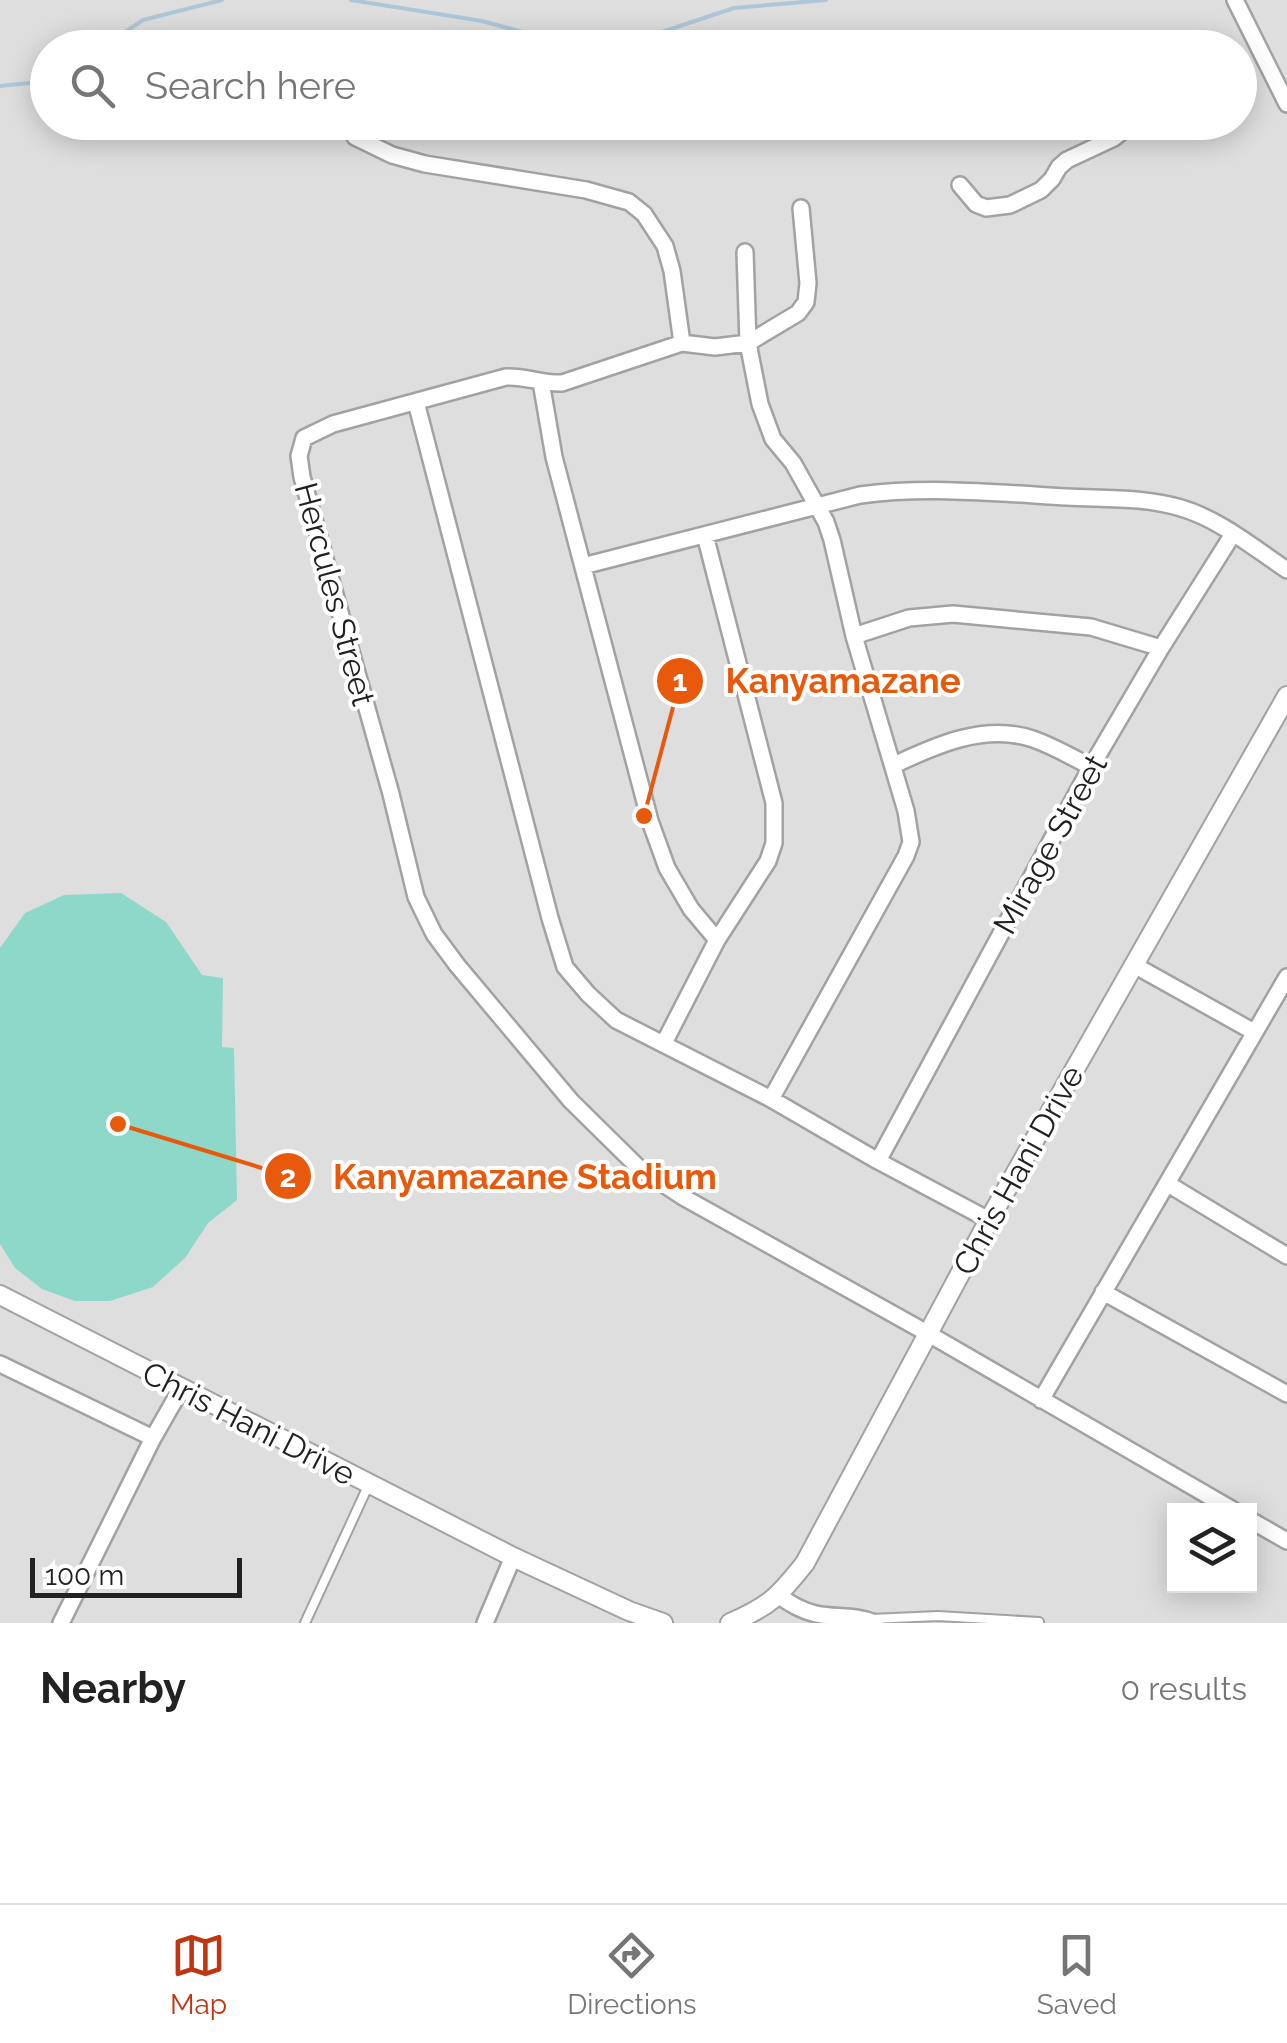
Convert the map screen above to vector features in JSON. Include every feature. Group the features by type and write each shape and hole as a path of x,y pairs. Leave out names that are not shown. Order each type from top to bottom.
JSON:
{"street":[{"path":"1235,0 1250,30"},
{"path":"1257,45 1287,104"},
{"path":"361,140 392,156 425,164 586,190 629,202 644,214 665,246 682,342 715,347 748,343 798,314 806,302 808,283 801,208"},
{"path":"960,185 976,204 986,208 1010,206 1041,190 1067,160 1110,140"},
{"path":"745,252 748,343 766,425 826,522 854,636 894,765 911,842 771,1099"},
{"name":"Hercules Street","path":"682,342 562,384 506,377 317,430 304,438 299,456 302,477 391,794 416,898 434,934 487,1002 559,1088 639,1168 732,1226 1221,1503"},
{"path":"541,382 554,457 650,821 666,868 691,909 717,940"},
{"path":"416,402 565,967 616,1020 771,1099 989,1220"},
{"path":"583,566 860,495 904,491 1137,501 1184,508 1287,570"},
{"name":"Mirage Street","path":"878,1161 1091,767 1233,534"},
{"path":"664,1044 717,940 768,861 776,825 774,803 706,535"},
{"path":"854,636 910,618 953,614 1091,627 1161,648"},
{"name":"Chris Hani Drive","path":"730,1623 779,1596 804,1563 926,1333 1287,696"},
{"path":"894,765 938,744 986,734 1029,738 1091,767"},
{"path":"1134,965 1254,1032"},
{"path":"1040,1400 1287,977"},
{"path":"1168,1184 1287,1256"},
{"path":"1103,1292 1287,1394"},
{"name":"Chris Hani Drive","path":"0,1295 512,1557 630,1612 663,1623"},
{"path":"0,1364 152,1438"},
{"path":"61,1623 152,1438 181,1389"},
{"path":"1257,1524 1287,1541"},
{"path":"485,1623 512,1557"},
{"path":"779,1596 812,1613 871,1621"}],"lane":[{"path":"305,1623 368,1484"},
{"path":"871,1621 938,1616 1039,1622"}],"shaded area":[{"path":"0,0 1287,0 1287,1623 0,1623"},
{"path":"121,893 166,922 202,975 223,978 222,1047 234,1048 237,1200 208,1223 185,1258 153,1287 110,1301 75,1301 42,1289 15,1268 0,1244 0,948 25,913 64,895"}],"waterway":[{"path":"128,30 143,20 222,0"},
{"path":"351,0 515,30"},
{"path":"668,30 734,8 826,0"},
{"path":"0,86 30,83"}],"place":[{"name":"Kanyamazane","path":"644,816"},
{"name":"Kanyamazane Stadium","path":"118,1124"}]}
